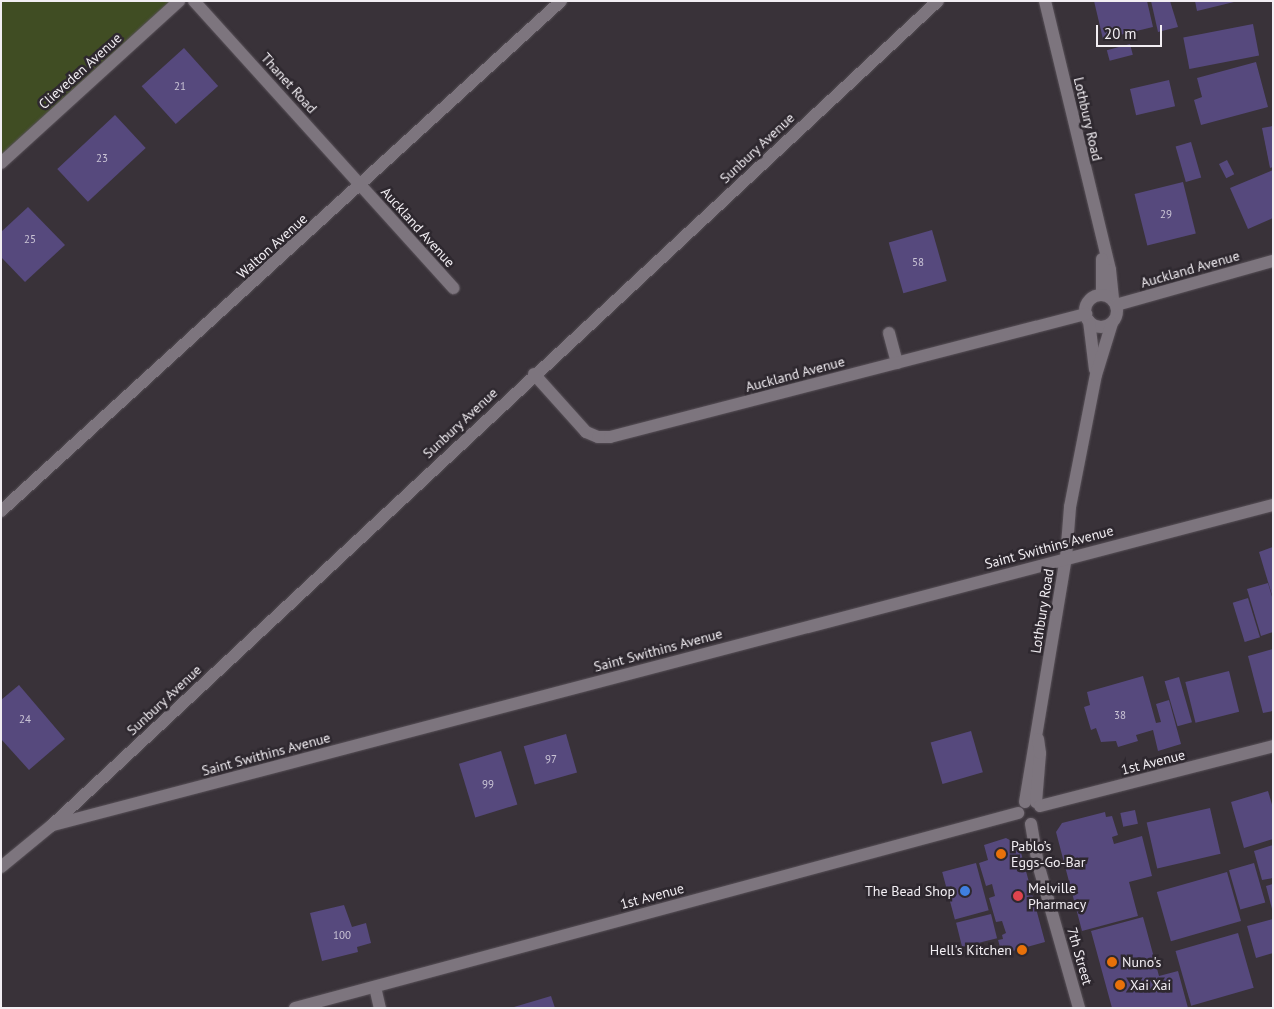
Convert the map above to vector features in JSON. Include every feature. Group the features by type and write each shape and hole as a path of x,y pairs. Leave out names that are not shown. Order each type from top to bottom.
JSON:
{"street":[{"name":"Clieveden Avenue","path":"1,163 179,1"},
{"name":"Thanet Road","path":"194,1 361,185"},
{"name":"Walton Avenue","path":"1,511 561,1"},
{"name":"Sunbury Avenue","path":"1,867 51,826 534,374 938,1"},
{"name":"Lothbury Road","path":"1045,1 1102,244 1113,283 1111,300"},
{"name":"Auckland Avenue","path":"361,185 453,288"},
{"name":"Auckland Avenue","path":"1111,300 1273,261"},
{"path":"1091,299 1111,300 1116,317 1112,324 1100,327 1087,318 1086,306 1091,299"},
{"name":"Auckland Avenue","path":"534,374 586,432 598,437 610,437 897,363 1087,318"},
{"name":"Lothbury Road","path":"1087,318 1096,376"},
{"name":"Lothbury Road","path":"1034,803 1040,753 1036,734 1066,558 1070,507 1096,376 1112,324"},
{"path":"890,333 897,363"},
{"name":"Saint Swithins Avenue","path":"51,826 1273,504"},
{"name":"1st Avenue","path":"1034,803 1273,746"},
{"path":"1034,803 1040,818 1031,824 1021,820 1018,813 1020,806 1034,803"},
{"name":"1st Avenue","path":"295,1008 1018,813"},
{"name":"7th Street","path":"1031,824 1038,864 1079,1008"},
{"path":"375,987 380,1008"}],"green space":[{"path":"1,1 180,1 1,166"}],"building":[{"path":"1094,1 1147,1 1153,27 1103,39"},
{"path":"1151,1 1170,1 1178,27 1158,32"},
{"path":"1195,1 1234,1 1234,2 1197,11"},
{"path":"1253,24 1259,55 1189,69 1183,38"},
{"path":"1130,44 1133,55 1110,61 1107,50"},
{"path":"184,48 218,86 176,124 142,86"},
{"path":"1256,62 1268,107 1201,125 1194,100 1202,97 1197,78"},
{"path":"1169,80 1175,106 1136,115 1130,89"},
{"path":"115,115 146,148 88,202 57,169"},
{"path":"1273,126 1273,167 1270,168 1262,128"},
{"path":"1191,142 1201,178 1186,182 1176,146"},
{"path":"1227,160 1234,174 1226,178 1219,164"},
{"path":"1273,170 1273,218 1248,229 1230,188"},
{"path":"1183,182 1196,233 1147,246 1134,194"},
{"path":"28,207 65,245 25,282 1,257 1,232"},
{"path":"932,230 947,281 903,293 889,242"},
{"path":"1273,547 1273,595 1272,595 1259,552"},
{"path":"1268,583 1273,600 1273,632 1261,636 1247,589"},
{"path":"1248,598 1260,637 1245,642 1233,603"},
{"path":"1273,649 1273,711 1263,713 1248,656"},
{"path":"1229,671 1239,712 1195,723 1185,682"},
{"path":"1143,676 1156,723 1161,722 1156,704 1169,700 1181,744 1158,751 1153,730 1136,735 1138,741 1118,747 1116,741 1101,742 1096,728 1091,730 1084,707 1090,705 1087,692"},
{"path":"1179,677 1192,722 1178,726 1165,681"},
{"path":"19,685 65,739 29,770 1,739 1,700"},
{"path":"971,731 983,772 942,784 931,743"},
{"path":"566,734 577,772 535,785 524,746"},
{"path":"501,751 517,805 475,817 459,764"},
{"path":"1268,791 1273,808 1273,839 1244,848 1231,802"},
{"path":"1210,808 1221,854 1157,868 1147,823"},
{"path":"1135,810 1138,824 1123,827 1120,813"},
{"path":"1105,812 1106,817 1112,816 1118,835 1112,837 1114,844 1142,836 1152,876 1129,882 1138,916 1082,931 1056,832 1062,823"},
{"path":"1006,838 1019,845 1045,942 1002,954 998,940 1003,939 1002,935 1006,933 1002,921 996,922 989,898 995,896 992,884 986,886 979,863 988,860 984,845"},
{"path":"1273,845 1273,878 1262,880 1254,851"},
{"name":"The Bead Shop","path":"976,863 989,910 955,919 942,872"},
{"path":"1254,863 1265,902 1240,910 1229,870"},
{"path":"1227,872 1241,921 1171,941 1157,892"},
{"path":"1273,884 1273,909 1272,909 1266,886"},
{"path":"344,905 352,927 366,923 371,943 357,947 358,952 322,961 310,913"},
{"path":"991,914 997,938 962,947 956,923"},
{"path":"1143,917 1159,976 1178,971 1188,1008 1112,1008 1091,931"},
{"path":"1273,919 1273,953 1256,958 1247,926"},
{"path":"1238,933 1254,988 1191,1006 1176,951"},
{"path":"551,996 555,1008 514,1008 514,1007"}],"place":[{"name":"Pablo’s Eggs-Go-Bar","path":"1001,854"},
{"name":"The Bead Shop","path":"965,891"},
{"name":"Melville Pharmacy","path":"1018,896"},
{"name":"Hell's Kitchen","path":"1022,950"},
{"name":"Nuno's","path":"1112,962"},
{"name":"Xai Xai","path":"1120,985"}]}
